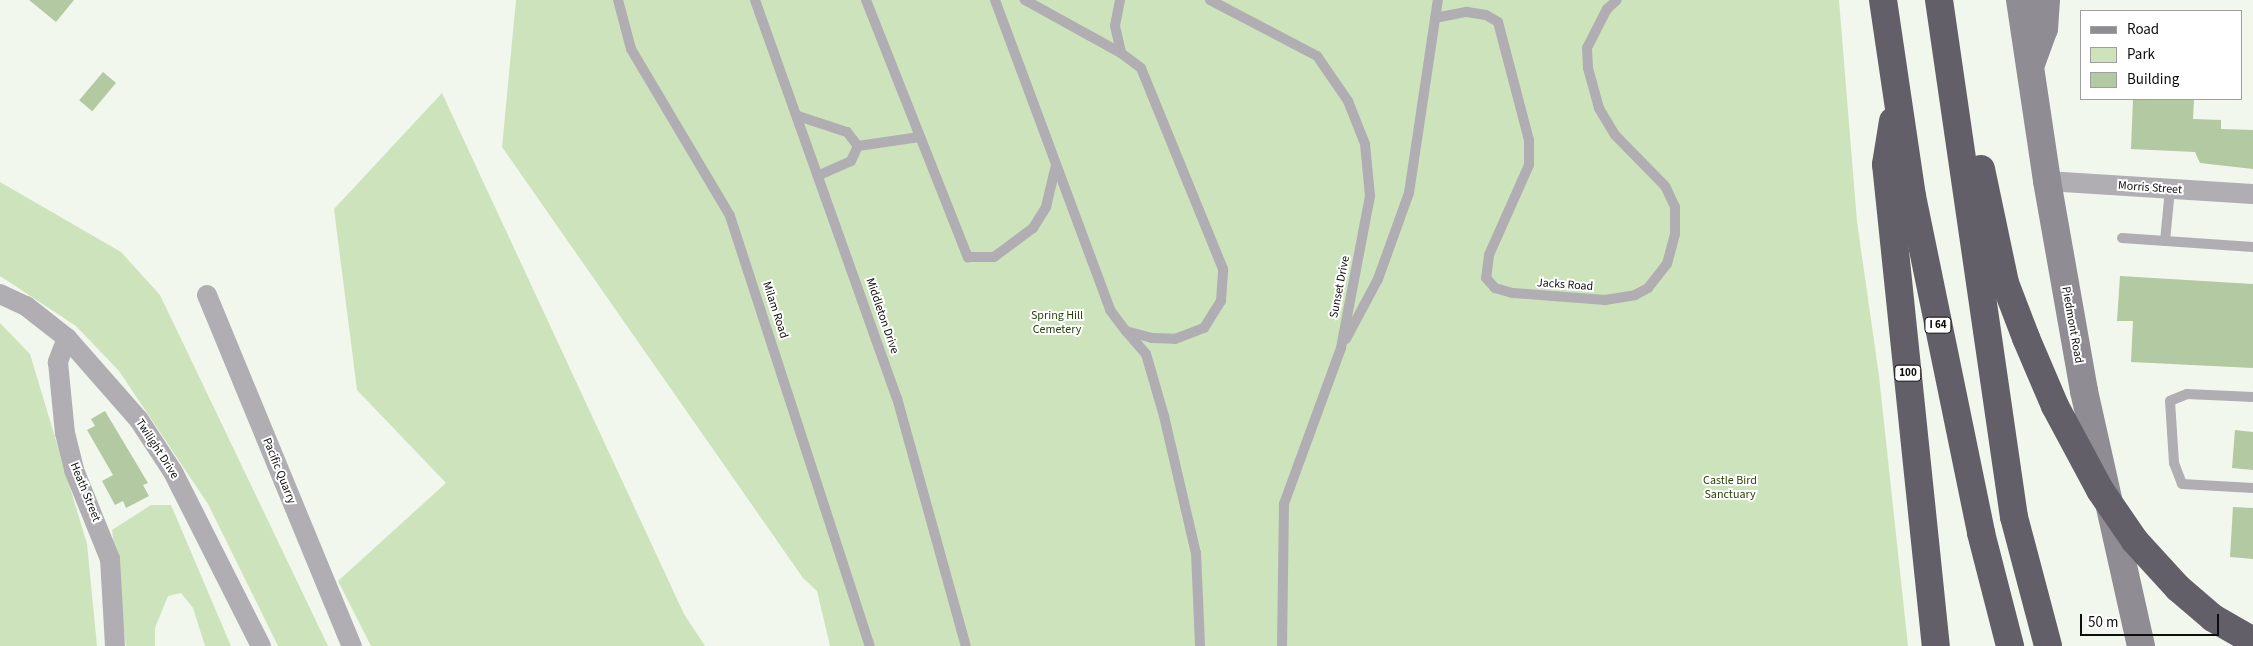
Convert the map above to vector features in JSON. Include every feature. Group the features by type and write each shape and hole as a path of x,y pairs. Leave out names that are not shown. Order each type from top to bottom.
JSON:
{"highway":[{"name":"I 64","path":"1883,0 1912,196 1980,533 2010,646"},
{"path":"1939,0 2014,517 2048,646"},
{"path":"1945,0 2005,283 2055,406 2100,490 2135,541 2178,588 2214,618 2253,640"},
{"name":"100","path":"1897,100 1886,164 1936,646"}],"street":[{"name":"Piedmont Road","path":"2020,0 2046,181 2084,391 2141,646"},
{"path":"2030,68 2044,29 2046,0"},
{"name":"Morris Street","path":"2046,181 2253,194"},
{"path":"0,290 26,306"},
{"name":"Twilight Drive","path":"0,294 26,306 67,338 139,420 173,472 261,646"},
{"name":"Pacific Quarry","path":"207,296 352,646"},
{"name":"Heath Street","path":"67,338 58,362 65,433 74,470 110,560 115,646"}],"lane":[{"name":"Milam Road","path":"618,0 631,49 730,216 870,646"},
{"name":"Middleton Drive","path":"755,0 798,116 897,398 966,646"},
{"path":"866,0 968,257 979,260 994,257 1033,228 1046,207 1056,165"},
{"path":"995,0 1110,310 1146,354 1164,416 1196,553 1200,646"},
{"path":"1025,0 1121,53 1141,68 1223,269 1221,301 1204,328 1176,339 1126,331"},
{"path":"1120,0 1115,26 1121,53"},
{"name":"Sunset Drive","path":"1210,0 1317,56 1348,101 1365,144 1370,196 1341,348 1284,504 1282,646"},
{"path":"1341,348 1378,279 1409,193 1438,0"},
{"name":"Jacks Road","path":"1435,18 1467,12 1486,15 1498,22 1529,140 1529,165 1489,255 1486,278 1495,288 1513,293 1605,300 1635,296 1648,288 1667,264 1674,234 1675,207 1665,186 1615,135 1599,108 1588,68 1587,48 1607,9 1617,0"},
{"path":"798,116 848,132 858,146"},
{"path":"858,146 919,137"},
{"path":"819,175 851,161 858,146"},
{"path":"2165,241 2170,189"},
{"path":"2122,238 2253,247"},
{"path":"2253,397 2187,394 2170,401 2174,463 2182,484 2253,488"}],"green space":[{"name":"Spring Hill Cemetery","path":"516,0 1839,0 1857,222 1879,376 1908,646 830,646 817,591 803,578 502,147"},
{"path":"442,93 684,614 705,646 371,646 338,581 446,483 357,390 334,209"},
{"path":"0,182 121,252 160,295 328,646 278,646 208,504 119,371 76,326 0,276"},
{"path":"0,323 30,354 87,544 97,646 0,646"},
{"path":"151,505 171,505 231,646 205,646 193,608 181,593 168,596 155,628 155,646 126,646 112,530"}],"building":[{"path":"29,0 74,0 56,22"},
{"path":"103,72 116,83 92,111 79,100"},
{"path":"2133,100 2194,100 2193,119 2221,120 2221,129 2253,130 2253,169 2200,163 2195,152 2131,149"},
{"path":"2120,276 2253,284 2253,368 2131,362 2133,321 2117,321"},
{"path":"105,411 148,483 143,485 149,496 126,508 123,501 115,505 102,481 113,475 87,430 95,426 91,419"},
{"path":"2235,430 2253,432 2253,470 2232,468"},
{"path":"2233,507 2253,508 2253,559 2230,557"}],"park label":[{"name":"Castle Bird Sanctuary","path":"1730,488"}]}
